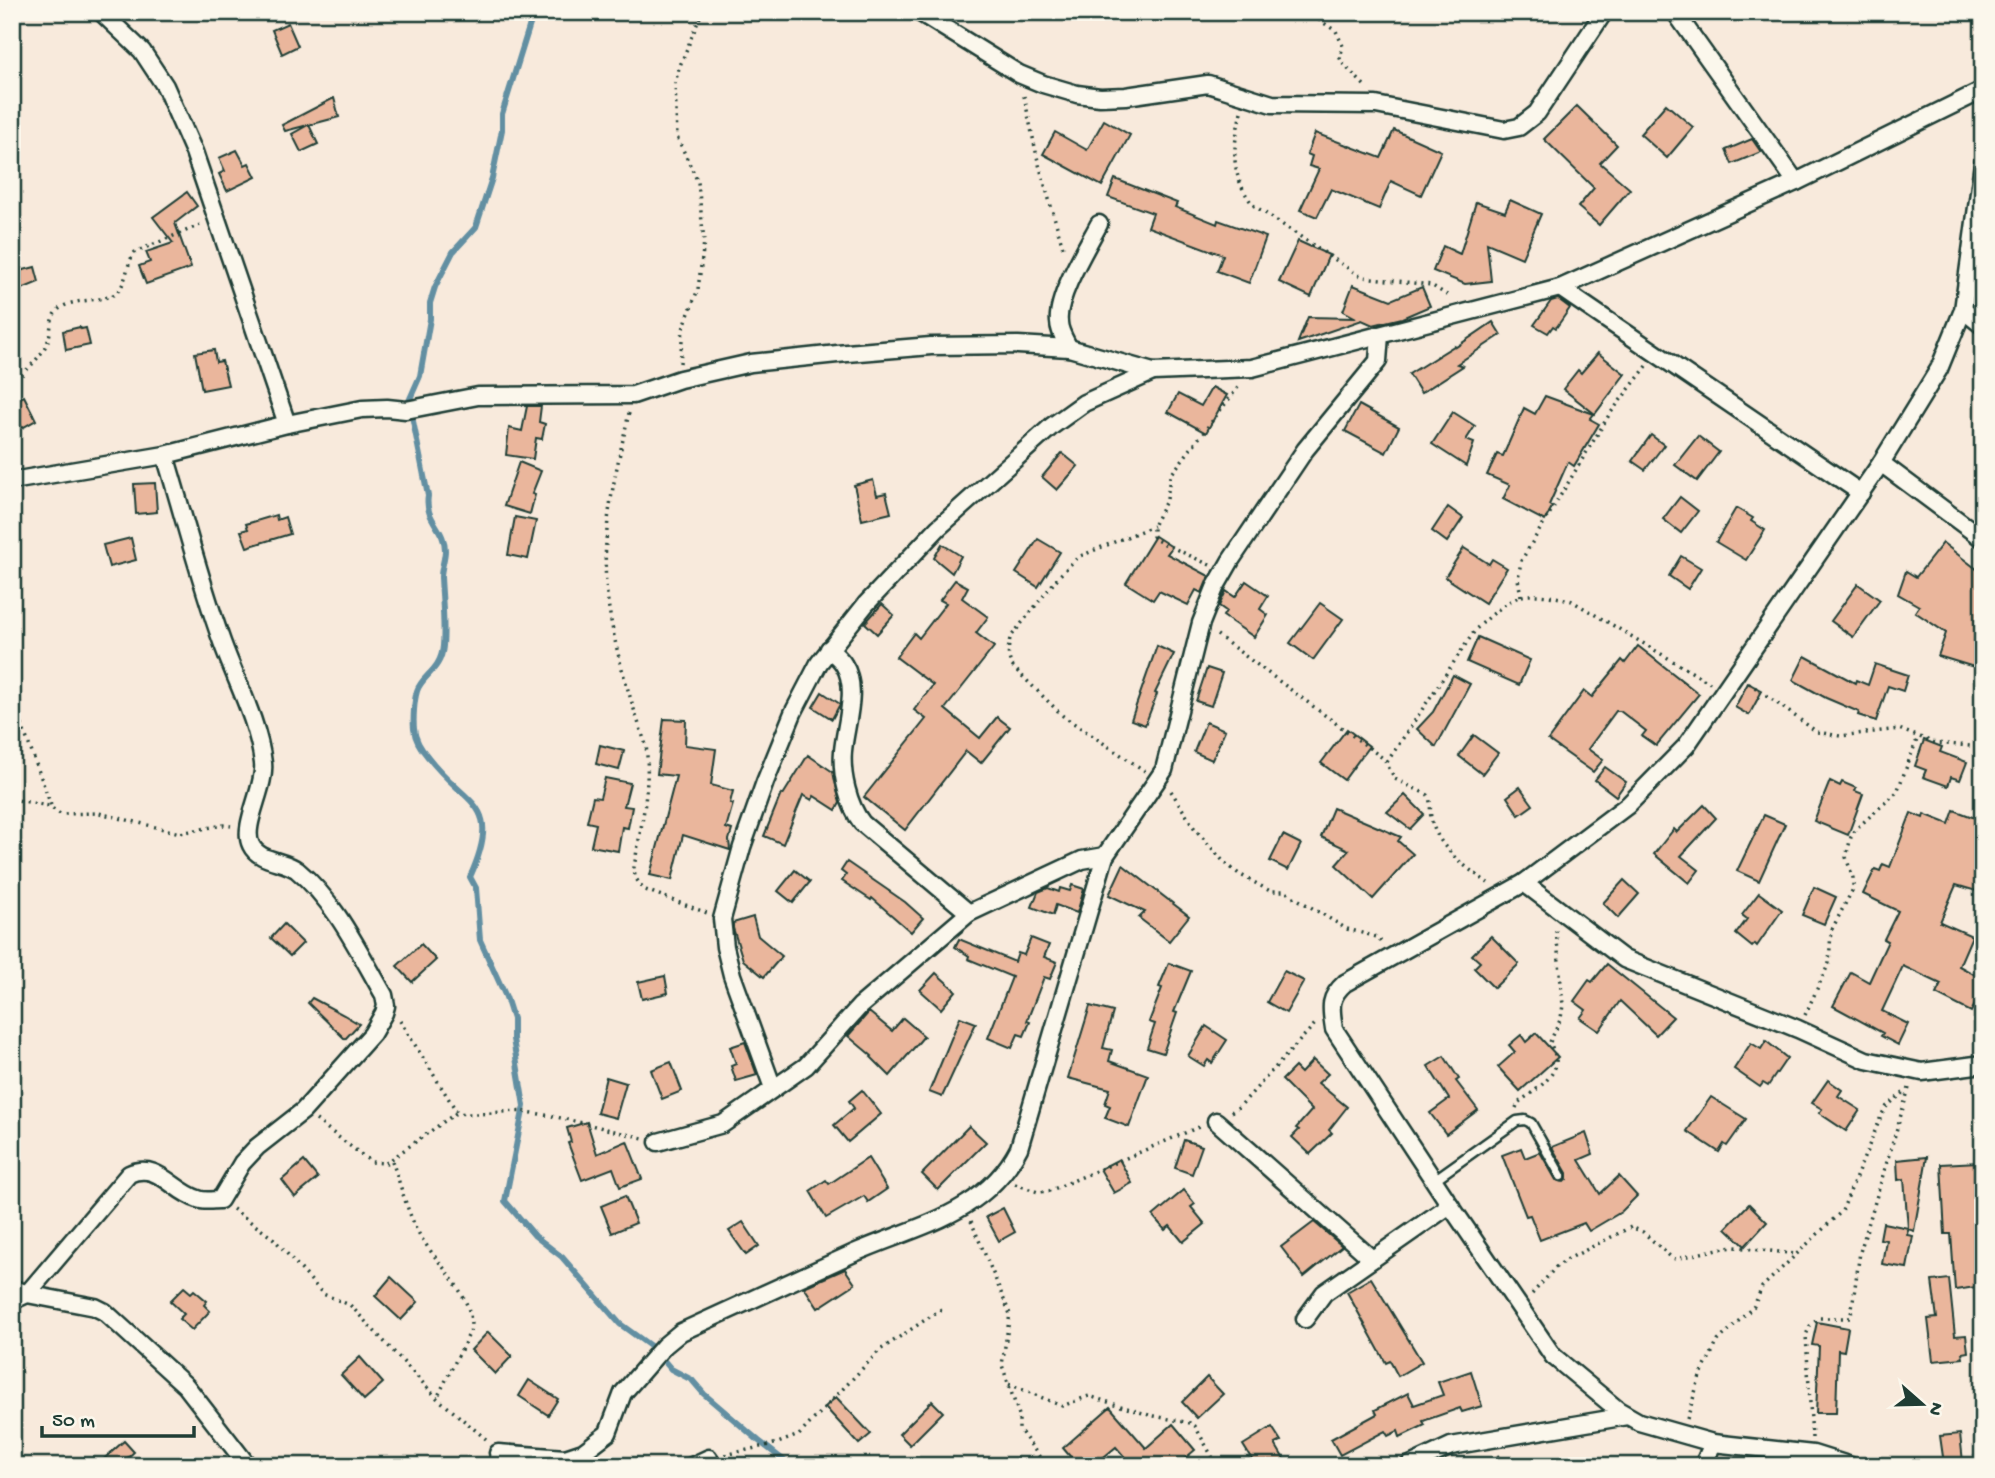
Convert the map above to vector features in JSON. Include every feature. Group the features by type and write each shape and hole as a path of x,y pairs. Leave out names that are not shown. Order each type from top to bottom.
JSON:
{"street":[{"path":"102,12 142,51 165,86 194,152 218,218 286,424"},
{"path":"919,12 1019,74 1077,94 1126,96 1208,84 1281,105 1376,105 1504,130 1519,127 1537,113 1604,12"},
{"path":"1675,12 1796,182"},
{"path":"12,481 165,455 286,424 362,409 406,410 478,396 633,395 680,379 751,363 871,351 931,346 1018,345 1069,348 1153,372 1252,368 1560,288 1796,182 1983,90"},
{"path":"1851,1466 1813,1454 1713,1443 1639,1422 1553,1356 1334,1028 1331,1006 1334,992 1345,983 1524,883 1628,805 1686,746 1861,493 1939,369 1963,310 1983,163"},
{"path":"1069,348 1061,331 1058,315 1072,276 1099,224"},
{"path":"1560,288 1861,493"},
{"path":"1963,310 1983,326"},
{"path":"498,1452 565,1458 583,1452 608,1433 623,1393 664,1346 681,1332 860,1251 947,1216 999,1180 1020,1148 1105,856 1160,777 1200,623 1214,588 1305,450 1378,361 1380,335"},
{"path":"773,1088 732,975 722,919 742,847 765,782 793,713 819,663 866,604 938,527 1052,426 1084,403 1153,372"},
{"path":"17,1294 129,1174 139,1169 151,1171 198,1200 220,1200 242,1163 257,1147 303,1111 372,1034 386,1006 384,995 341,921 316,888 295,869 257,852 251,845 248,832 262,782 262,759 247,706 221,641 165,455"},
{"path":"1881,463 1983,538"},
{"path":"829,649 844,664 848,673 850,694 843,754 849,797 856,815 862,823 969,913"},
{"path":"658,1142 723,1124 806,1066 860,1006 969,913 1082,860 1105,856"},
{"path":"1524,883 1624,959 1798,1029 1866,1060 1922,1072 1983,1064"},
{"path":"1216,1121 1372,1259"},
{"path":"1306,1319 1324,1293 1450,1205"},
{"path":"17,1294 95,1307 105,1312 186,1386 248,1466"},
{"path":"1408,1466 1451,1446 1628,1416"},
{"path":"1703,1466 1713,1443"},
{"path":"692,1466 709,1458"}],"lane":[{"path":"1434,1180 1517,1121 1525,1120 1531,1123 1561,1176"}],"path":[{"path":"680,379 682,329 698,289 704,242 698,182 677,137 675,83 678,68 702,12"},
{"path":"1307,12 1336,31 1343,46 1340,58 1342,63 1367,89 1376,105"},
{"path":"1019,74 1038,162 1072,276"},
{"path":"1244,96 1233,146 1246,197 1252,205 1346,269 1363,276 1437,287 1467,313"},
{"path":"12,385 44,349 53,317 58,310 69,304 113,295 122,285 135,252 218,218"},
{"path":"1521,596 1518,579 1521,561 1609,415 1656,354"},
{"path":"1224,571 1156,540 1153,526 1167,499 1170,476 1252,368"},
{"path":"633,395 614,479 606,562 607,593 621,664 648,758 649,774 635,877 642,889 722,919"},
{"path":"1153,526 1078,557 1060,575 1010,639 1008,659 1063,716 1160,777 1186,818 1238,874 1270,891 1284,891 1351,931 1377,937 1395,955"},
{"path":"1387,762 1476,629 1492,614 1521,596 1572,601 1723,692"},
{"path":"1200,623 1387,762 1395,779 1430,798 1430,817 1434,827 1455,858 1504,894"},
{"path":"1736,673 1817,732 1840,736 1899,729 1935,743 1983,747"},
{"path":"12,698 52,808"},
{"path":"1798,1029 1829,963 1831,931 1853,889 1853,878 1846,857 1851,837 1856,829 1898,792 1918,737"},
{"path":"12,799 52,808 65,814 85,811 99,813 180,833 223,825 248,832"},
{"path":"1517,1121 1518,1103 1551,1076 1555,1066 1556,1059 1550,1042 1561,1018 1563,1005 1554,907"},
{"path":"384,995 457,1112 526,1112 658,1142"},
{"path":"999,1180 1038,1192 1049,1191 1216,1121 1240,1105 1331,1006"},
{"path":"1684,1434 1700,1376 1718,1341 1754,1306 1762,1287 1842,1211 1887,1105 1908,1089 1922,1072"},
{"path":"1813,1454 1806,1335 1810,1326 1819,1318 1850,1318 1860,1252 1908,1089"},
{"path":"303,1111 371,1163 392,1161 457,1112"},
{"path":"392,1161 417,1230 470,1308 470,1332 437,1398"},
{"path":"220,1200 263,1229 323,1294 350,1305 437,1398 498,1452"},
{"path":"964,1205 1010,1314 1002,1365 1019,1415 1020,1431 1044,1463 1052,1466"},
{"path":"1521,1306 1556,1267 1631,1227 1643,1232 1676,1259 1735,1247 1797,1255"},
{"path":"709,1458 778,1444 799,1435 880,1350 943,1308"},
{"path":"1009,1384 1062,1406 1089,1396 1149,1415 1190,1423 1195,1426 1214,1460 1226,1466"}],"building":[{"path":"288,23 298,46 282,54 272,30"},
{"path":"334,98 339,117 309,125 318,144 301,152 292,134 308,125 285,131 282,125"},
{"path":"1666,104 1693,127 1667,158 1640,134"},
{"path":"1577,106 1617,145 1600,163 1630,189 1599,225 1578,207 1594,188 1544,139"},
{"path":"1104,120 1130,135 1102,186 1043,154 1055,132 1087,150"},
{"path":"1394,130 1441,151 1421,195 1391,181 1379,209 1331,189 1317,217 1300,210 1319,169 1309,166 1312,156 1307,154 1315,133 1381,158"},
{"path":"1752,139 1761,152 1732,164 1726,150"},
{"path":"237,150 245,165 249,163 256,177 227,191 219,174 225,171 219,158"},
{"path":"1115,179 1177,203 1175,207 1217,224 1218,220 1266,237 1249,283 1217,271 1223,255 1148,227 1153,213 1108,197"},
{"path":"187,192 197,206 175,223 191,268 146,284 139,266 150,262 146,252 173,243 153,217"},
{"path":"1510,200 1541,214 1522,258 1487,243 1491,281 1465,284 1433,271 1443,246 1460,254 1476,202 1505,212"},
{"path":"1298,241 1329,255 1311,297 1279,282"},
{"path":"35,267 39,282 12,293 12,273"},
{"path":"1353,285 1391,300 1422,287 1430,306 1402,318 1373,325 1362,320 1298,342 1308,317 1356,318 1343,311"},
{"path":"1558,299 1570,308 1556,328 1553,326 1548,333 1534,325 1551,301"},
{"path":"1493,322 1501,335 1457,364 1463,366 1421,393 1409,374"},
{"path":"86,328 90,345 66,350 63,331"},
{"path":"214,350 216,362 222,361 228,385 202,390 195,353"},
{"path":"1598,353 1625,374 1595,414 1563,389 1578,370 1581,373"},
{"path":"1212,387 1227,395 1206,433 1168,412 1178,394 1201,406"},
{"path":"24,396 36,420 22,428 12,409 12,402"},
{"path":"1545,396 1594,414 1590,419 1599,424 1574,466 1568,462 1545,521 1503,499 1510,485 1487,475 1497,454 1503,456 1524,408 1535,414"},
{"path":"1359,405 1399,427 1386,453 1345,431"},
{"path":"527,406 541,406 539,422 545,424 542,439 536,438 533,459 506,455 509,428 522,431"},
{"path":"1453,412 1475,426 1466,440 1474,443 1466,466 1432,444"},
{"path":"1651,435 1664,445 1645,470 1632,461"},
{"path":"1698,436 1719,452 1697,481 1675,465"},
{"path":"1062,453 1078,466 1057,490 1042,477"},
{"path":"519,462 541,471 532,494 535,495 530,514 504,506"},
{"path":"873,480 877,495 886,493 891,513 862,520 854,485"},
{"path":"155,483 157,512 136,514 134,484"},
{"path":"1680,497 1698,511 1681,533 1663,519"},
{"path":"1448,507 1463,518 1447,542 1432,531"},
{"path":"1736,508 1753,518 1751,521 1765,530 1746,560 1716,542"},
{"path":"276,515 277,520 285,517 290,534 247,547 241,531 248,529 246,524"},
{"path":"515,517 536,521 528,559 508,555"},
{"path":"1155,536 1172,547 1167,554 1209,576 1202,593 1196,590 1188,605 1159,591 1153,600 1126,583"},
{"path":"131,538 136,560 109,567 103,545"},
{"path":"1038,539 1060,552 1038,587 1016,573"},
{"path":"1943,543 1983,574 1983,638 1974,667 1938,656 1946,633 1915,612 1919,606 1898,594 1906,571 1916,577"},
{"path":"942,544 961,556 952,573 934,558"},
{"path":"1464,548 1489,564 1492,559 1507,568 1485,603 1445,577"},
{"path":"1681,556 1701,568 1688,589 1669,576"},
{"path":"955,580 968,587 962,598 988,617 976,633 994,647 945,709 980,738 997,717 1010,727 981,763 966,751 905,830 864,797 926,719 914,710 933,685 896,657 914,633 919,638 946,603 940,600"},
{"path":"1246,581 1268,596 1260,609 1268,615 1254,637 1223,616 1226,611 1219,606 1226,591 1235,597"},
{"path":"1858,584 1880,600 1853,637 1831,621"},
{"path":"1320,603 1343,619 1313,660 1290,643"},
{"path":"882,604 894,615 877,634 865,623"},
{"path":"1478,637 1530,660 1519,685 1467,662"},
{"path":"1157,646 1174,654 1155,693 1157,694 1145,725 1131,720"},
{"path":"1638,646 1699,694 1656,746 1642,736 1646,731 1620,711 1616,711 1588,749 1603,760 1593,772 1548,740 1584,691 1592,697 1622,660 1625,663"},
{"path":"1805,656 1855,683 1856,680 1868,685 1875,664 1908,675 1903,691 1888,686 1876,721 1858,715 1859,712 1793,680"},
{"path":"1207,668 1222,673 1211,706 1196,701"},
{"path":"1453,675 1470,684 1436,747 1417,729 1433,712"},
{"path":"1748,683 1762,691 1749,715 1735,707"},
{"path":"822,692 840,704 832,719 813,707"},
{"path":"664,719 686,720 685,745 716,749 711,785 733,791 730,803 733,804 726,828 732,830 730,850 683,835 672,880 650,875 676,776 657,774"},
{"path":"1206,722 1225,730 1212,760 1194,752"},
{"path":"1347,729 1369,746 1344,780 1321,763"},
{"path":"1474,735 1498,753 1482,774 1459,756"},
{"path":"1924,740 1942,747 1940,752 1967,762 1960,780 1951,777 1948,786 1923,777 1926,770 1915,766"},
{"path":"600,745 624,751 619,770 596,764"},
{"path":"808,755 833,772 840,803 836,810 814,796 812,800 803,795 783,844 764,836 781,794 783,795"},
{"path":"1605,767 1626,782 1616,796 1595,780"},
{"path":"605,778 630,783 624,806 632,807 628,828 622,827 618,851 591,846 596,824 587,822 593,797 600,798"},
{"path":"1830,781 1840,786 1842,782 1863,794 1848,835 1814,821"},
{"path":"1520,787 1533,805 1519,815 1507,797"},
{"path":"1405,795 1424,814 1410,829 1387,812"},
{"path":"1704,805 1716,818 1681,856 1699,870 1689,883 1654,854 1674,829 1677,832"},
{"path":"1333,808 1401,837 1398,841 1413,854 1373,899 1336,865 1349,850 1321,837"},
{"path":"1954,810 1983,821 1983,893 1956,885 1940,922 1972,936 1959,966 1983,979 1983,989 1971,1012 1936,994 1941,984 1903,966 1882,1011 1908,1024 1898,1045 1881,1036 1883,1033 1833,1006 1851,972 1869,982 1888,941 1884,939 1898,911 1863,894 1875,869 1880,871 1883,864 1890,867 1911,813 1923,818 1924,814 1949,824"},
{"path":"1764,815 1785,824 1759,881 1737,871"},
{"path":"1283,835 1301,844 1288,870 1270,861"},
{"path":"847,862 905,902 923,918 911,932 872,898 871,900 842,881 846,875 841,871"},
{"path":"1123,865 1189,916 1169,941 1139,918 1145,912 1109,895"},
{"path":"795,870 810,882 793,903 778,891"},
{"path":"1624,880 1639,894 1618,918 1603,903"},
{"path":"1072,885 1084,889 1077,913 1056,905 1053,915 1032,907 1038,892 1048,888 1059,892 1060,888 1070,891"},
{"path":"1814,887 1836,897 1824,924 1802,915"},
{"path":"1759,893 1782,910 1757,946 1755,944 1752,947 1736,934 1747,919 1742,915"},
{"path":"753,917 758,936 782,956 764,977 743,960 733,928 733,923"},
{"path":"284,924 303,943 290,956 271,938"},
{"path":"1491,936 1519,964 1494,988 1474,968 1480,962 1472,955"},
{"path":"1031,938 1049,945 1044,957 1057,962 1050,979 1044,977 1024,1036 1018,1034 1012,1048 988,1038 1012,977 968,959 969,956 955,947 959,939 1015,962 1018,953 1024,955"},
{"path":"421,944 436,960 412,982 397,966"},
{"path":"1169,963 1191,971 1174,1012 1177,1013 1163,1053 1147,1048 1155,1024 1149,1022"},
{"path":"1607,964 1673,1017 1656,1035 1620,1001 1599,1031 1580,1018 1586,1010 1574,1001 1589,980 1592,982"},
{"path":"1284,971 1304,981 1286,1013 1267,1002"},
{"path":"936,973 956,991 941,1009 920,990"},
{"path":"665,976 668,993 642,999 638,982"},
{"path":"312,998 359,1024 345,1039 308,1003"},
{"path":"1090,1006 1113,1012 1103,1048 1112,1050 1109,1061 1148,1075 1129,1127 1105,1118 1110,1106 1105,1104 1110,1089 1068,1078"},
{"path":"869,1012 892,1031 903,1018 924,1036 890,1076 848,1036"},
{"path":"960,1017 976,1023 942,1097 929,1092"},
{"path":"1206,1026 1227,1040 1212,1063 1208,1060 1204,1066 1188,1056"},
{"path":"1536,1033 1558,1057 1520,1091 1498,1067 1515,1052 1509,1045 1521,1035 1526,1042"},
{"path":"1766,1041 1787,1058 1768,1086 1763,1083 1760,1087 1734,1069 1751,1043 1761,1049"},
{"path":"745,1042 757,1075 736,1081 731,1066 736,1064 730,1047"},
{"path":"1444,1056 1459,1079 1456,1081 1478,1110 1446,1134 1430,1113 1449,1099 1428,1066"},
{"path":"1313,1060 1328,1074 1318,1083 1347,1107 1329,1130 1332,1133 1310,1154 1292,1137 1299,1130 1296,1128 1312,1110 1282,1080 1295,1067 1301,1073"},
{"path":"671,1062 682,1091 662,1099 651,1070"},
{"path":"606,1077 626,1083 616,1118 597,1113"},
{"path":"1828,1080 1842,1090 1838,1096 1860,1110 1846,1131 1819,1113 1822,1109 1812,1103"},
{"path":"862,1090 881,1114 848,1142 834,1125 854,1108 849,1101"},
{"path":"1711,1097 1746,1119 1727,1146 1724,1144 1719,1152 1687,1131"},
{"path":"587,1122 597,1154 627,1141 642,1179 620,1187 613,1168 582,1180 568,1143 571,1142 567,1128"},
{"path":"969,1126 986,1142 938,1190 922,1174"},
{"path":"1586,1133 1593,1154 1579,1160 1600,1194 1619,1176 1637,1196 1621,1212 1589,1231 1584,1223 1540,1240 1530,1215 1526,1216 1502,1155 1521,1148 1525,1158 1540,1152 1556,1180 1564,1182 1567,1173 1552,1147"},
{"path":"1184,1140 1202,1146 1192,1174 1175,1168"},
{"path":"1927,1157 1914,1231 1908,1229 1907,1235 1913,1236 1907,1268 1882,1264 1886,1240 1880,1239 1883,1223 1908,1228 1904,1179 1898,1180 1897,1160"},
{"path":"868,1158 887,1189 868,1202 864,1196 826,1218 810,1191 826,1180 829,1184"},
{"path":"1119,1159 1132,1183 1114,1193 1100,1169"},
{"path":"304,1161 318,1178 295,1197 282,1180"},
{"path":"1978,1162 1983,1286 1955,1290 1951,1234 1945,1234 1941,1164"},
{"path":"1184,1190 1195,1204 1191,1207 1205,1224 1183,1242 1170,1226 1165,1230 1153,1216"},
{"path":"625,1196 636,1223 612,1233 601,1206"},
{"path":"1749,1204 1767,1222 1745,1246 1726,1228"},
{"path":"1003,1208 1015,1232 999,1241 986,1217"},
{"path":"743,1222 759,1246 746,1255 729,1231"},
{"path":"1314,1222 1342,1246 1304,1277 1281,1247"},
{"path":"845,1269 855,1284 818,1308 804,1287"},
{"path":"391,1277 418,1302 401,1320 375,1296"},
{"path":"1371,1278 1422,1362 1398,1376 1390,1361 1386,1363 1347,1292"},
{"path":"1949,1279 1955,1336 1966,1335 1968,1352 1962,1353 1963,1358 1933,1361 1928,1319 1937,1318 1932,1281"},
{"path":"184,1287 191,1293 194,1290 207,1301 204,1305 210,1311 192,1330 179,1319 184,1314 170,1301"},
{"path":"1817,1322 1848,1328 1844,1351 1838,1350 1836,1413 1816,1413 1819,1346 1812,1345"},
{"path":"488,1332 512,1356 495,1374 471,1350"},
{"path":"360,1357 383,1383 364,1400 341,1375"},
{"path":"1471,1371 1482,1406 1462,1412 1460,1408 1423,1421 1425,1425 1400,1437 1398,1431 1388,1436 1385,1431 1340,1455 1331,1439 1377,1414 1375,1410 1408,1393 1414,1405 1443,1395 1438,1382"},
{"path":"1207,1377 1223,1394 1197,1418 1182,1402"},
{"path":"529,1380 558,1399 548,1415 519,1396"},
{"path":"836,1397 871,1434 859,1444 825,1407"},
{"path":"932,1401 943,1412 910,1445 899,1434"},
{"path":"1110,1407 1146,1448 1173,1424 1195,1450 1176,1466 1125,1466 1129,1462 1116,1447 1093,1466 1078,1466 1063,1448"},
{"path":"1272,1427 1281,1441 1275,1444 1288,1466 1256,1466 1243,1445"},
{"path":"1960,1434 1963,1462 1944,1464 1940,1436"},
{"path":"124,1441 134,1452 119,1466 96,1466"}],"waterway":[{"path":"532,12 502,114 502,130 492,178 476,227 453,252 435,287 430,303 430,319 420,376 409,401 429,511 442,536 445,550 441,577 444,620 442,654 435,667 419,685 414,710 415,733 425,754 467,797 482,819 480,852 470,877 476,888 480,940 513,1019 513,1039 524,1106 505,1201 535,1236 562,1257 620,1324 653,1348 671,1369 692,1380 704,1394 791,1466"}]}
